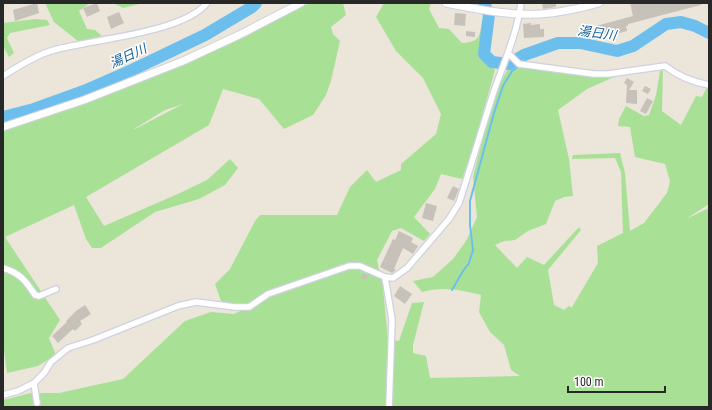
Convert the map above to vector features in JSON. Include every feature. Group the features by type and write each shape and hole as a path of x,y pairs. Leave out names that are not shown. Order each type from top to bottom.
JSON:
{"street":[{"path":"3,76 17,67 52,50 164,26 194,15 207,3"},
{"path":"3,127 84,100 183,61 239,35 301,3"},
{"path":"446,3 482,10 520,14 543,14 600,3"},
{"path":"3,395 18,391 34,383 44,373 51,362 68,348 93,340 178,306 196,302 235,307 249,307 268,294 349,266 360,266 385,277 393,278 407,268 449,219 459,203 494,91 508,53 522,3"},
{"path":"508,53 519,64 584,74 608,74 665,66 674,73 687,79 709,85"},
{"path":"3,268 26,280 35,295 39,296 56,288"},
{"path":"385,277 392,320 389,407"},
{"path":"34,383 37,403"}],"green space":[{"path":"45,3 90,3 79,11 87,29 95,30 102,36 78,41 54,22"},
{"path":"113,3 143,3 123,8"},
{"path":"310,3 343,3 346,15 331,27 333,34 340,41 331,81 326,95 313,115 284,129 259,99 223,89 209,125 86,197 104,226 207,180 230,159 238,168 225,185 199,199 155,212 101,248 92,248 86,239 74,205 5,237 60,320 49,338 56,355 38,366 7,373 3,343 3,130 123,88 247,36 280,16","holes":["183,104 135,129 165,110"]},
{"path":"384,3 431,3 429,9 439,28 449,29 462,43 476,39 480,33 483,18 486,24 483,56 495,70 471,155 462,179 441,174 435,189 414,217 430,234 424,241 401,228 392,231 377,260 383,288 388,340 399,341 412,303 424,302 413,345 413,353 426,356 430,378 520,376 511,370 504,345 490,332 479,312 481,295 452,289 437,289 422,292 413,281 433,277 453,259 466,241 477,217 473,177 493,96 508,69 530,66 614,77 587,89 558,110 569,159 573,196 564,197 555,201 546,224 528,231 515,240 504,241 495,245 517,268 527,257 544,265 579,227 581,230 548,270 554,305 564,310 569,306 573,308 572,307 598,263 597,246 623,233 621,172 615,158 572,159 573,155 620,153 625,173 630,231 644,223 667,193 670,181 665,164 635,157 630,127 618,126 619,119 626,106 644,116 649,115 656,95 660,71 663,70 662,111 681,125 696,96 702,97 707,87 709,88 709,204 686,219 709,208 709,407 3,407 3,400 31,393 59,393 123,379 185,321 211,312 234,314 242,310 221,301 215,284 230,269 255,221 260,215 337,215 350,187 367,170 376,182 401,170 401,164 436,134 441,114 423,78 396,51 376,17"},
{"path":"35,19 47,20 50,25 10,33 7,38 14,53 9,57 3,46 3,23"}],"building":[{"path":"37,3 39,13 15,21 13,10"},
{"path":"97,3 100,11 87,17 83,8"},
{"path":"542,3 556,3 556,7 543,9"},
{"path":"630,3 701,3 701,5 628,24 628,26 626,26 627,31 612,35 611,32 598,35 596,26 633,16"},
{"path":"119,12 124,23 111,29 107,17"},
{"path":"455,13 466,14 465,26 454,25"},
{"path":"531,23 531,25 540,24 540,29 544,29 544,37 524,38 523,24"},
{"path":"466,31 475,32 475,37 466,36"},
{"path":"627,78 634,82 629,90 637,90 637,104 626,103 627,85 624,83"},
{"path":"645,86 651,89 648,94 642,91"},
{"path":"647,98 653,101 646,114 640,111"},
{"path":"453,186 459,189 454,201 447,198"},
{"path":"426,203 437,206 433,221 422,218"},
{"path":"399,231 413,238 411,242 418,246 413,254 403,248 394,269 396,270 392,273 380,267 393,239 395,240"},
{"path":"363,273 368,276 366,280 361,278"},
{"path":"400,286 412,294 405,304 394,296"},
{"path":"85,305 91,314 80,321 82,324 75,331 73,329 58,343 52,336 76,311"}],"waterway":[{"name":"湯日川","path":"3,117 34,109 84,91 132,70 205,35 252,7 256,3"},
{"name":"湯日川","path":"484,3 489,15 484,54 492,62 509,64 524,55 558,43 580,43 617,51 633,46 666,24 681,22 695,26 709,33"},
{"path":"522,63 526,60 524,55"},
{"path":"452,290 469,263 473,250 470,225 470,201 494,113 503,86 512,71 519,66"}]}
